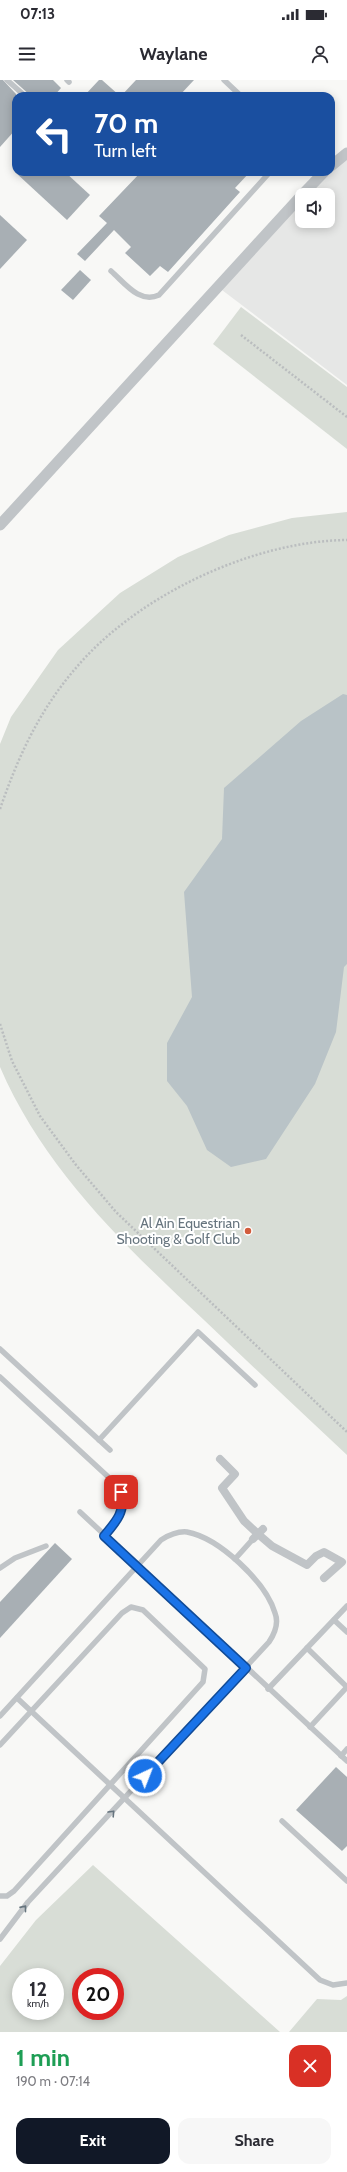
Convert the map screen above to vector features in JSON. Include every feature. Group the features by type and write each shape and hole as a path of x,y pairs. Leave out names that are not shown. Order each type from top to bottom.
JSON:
{"street":[{"path":"335,163 347,153"},
{"path":"309,188 320,176"},
{"path":"0,525 295,203"},
{"path":"220,1459 235,1474 222,1488 244,1521 272,1546 307,1565 316,1556 324,1552 342,1562 324,1578"}],"lane":[{"path":"7,80 20,92"},
{"path":"224,80 234,92"},
{"path":"111,271 139,296 148,298 159,295 266,176"},
{"path":"99,1440 198,1332 255,1385"},
{"path":"0,1349 110,1450"},
{"path":"0,1377 117,1486 123,1499 121,1513 104,1536"},
{"path":"80,1512 136,1566 347,1761"},
{"path":"0,1716 161,1540 178,1532 186,1532 200,1537 235,1559 263,1590 276,1614 277,1623 275,1633 269,1642 28,1902 0,1939"},
{"path":"235,1559 258,1534"},
{"path":"0,1568 15,1558 46,1546"},
{"path":"268,1689 347,1606"},
{"path":"0,1745 122,1613 131,1607 143,1610 202,1665 205,1674 203,1682 14,1891 7,1896 0,1896"},
{"path":"334,1620 347,1632"},
{"path":"307,1648 347,1687 310,1727"},
{"path":"17,1698 320,1980 333,1985 347,1983"},
{"path":"341,1756 347,1749"},
{"path":"282,1821 347,1881"}],"path":[{"path":"241,335 347,416"},
{"path":"0,809 15,765 44,711 76,668 120,626 170,591 225,565 284,548 347,540"},
{"path":"0,1024 12,1061 40,1116 116,1212 347,1432"}],"shaded area":[{"path":"347,155 347,385 218,287 295,206 295,228 335,228 335,188 313,188 325,176 335,176 335,167"},
{"path":"241,307 347,387 347,449 213,344"},
{"path":"347,512 347,1455 174,1292 116,1234 88,1204 63,1172 39,1139 18,1104 0,1067 0,744 11,717 58,650 120,593 178,557 229,535 292,518"},
{"path":"343,694 347,695 347,964 344,967 336,1032 315,1084 266,1159 231,1167 207,1150 187,1106 167,1081 167,1043 192,997 184,892 222,839 224,788 301,721"},
{"path":"93,1865 280,2032 0,2032 0,1966 36,1920"},
{"path":"347,1996 347,2032 289,2032 317,1999 341,2000"}],"building":[{"path":"0,80 3,80 14,92 12,92 12,134 0,147"},
{"path":"13,80 53,80 61,88 58,92 26,92"},
{"path":"99,80 102,80 116,92 88,92"},
{"path":"136,80 194,80 183,92 125,92"},
{"path":"19,176 69,176 90,195 67,220"},
{"path":"137,176 246,176 235,188 240,192 168,272 160,266 150,276 125,253 131,247 114,230 85,261 77,254 107,223 99,216"},
{"path":"0,215 27,240 0,269"},
{"path":"80,270 91,280 73,300 61,290"},
{"path":"55,1543 72,1559 0,1638 0,1602"},
{"path":"336,1767 347,1777 347,1846 342,1851 296,1810"}],"place":[{"name":"Al Ain Equestrian Shooting & Golf Club","path":"248,1231"}],"route":[{"path":"121,1492 123,1506 121,1513 117,1521 104,1536 246,1668 145,1776"}]}
